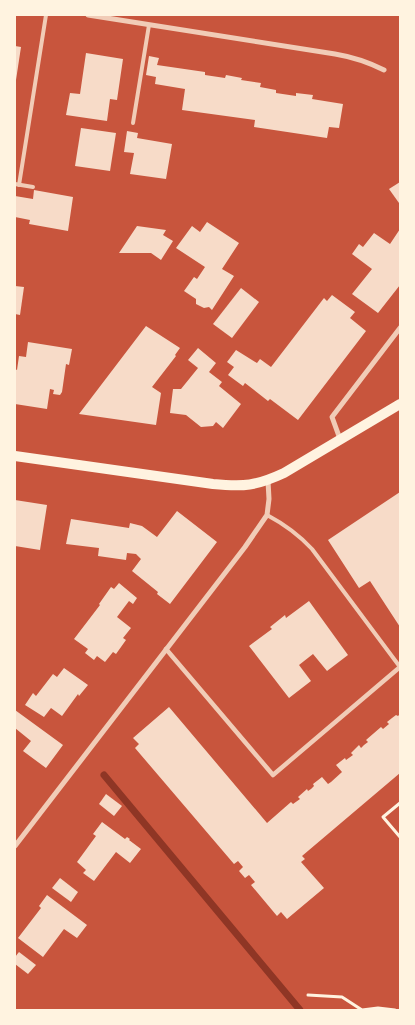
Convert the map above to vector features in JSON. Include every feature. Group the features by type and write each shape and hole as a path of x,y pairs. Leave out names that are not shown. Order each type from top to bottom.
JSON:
{"main road":[{"path":"15,456 239,487 268,480 302,463 400,404"}],"street":[{"path":"91,15 335,54 356,58 384,70"},
{"path":"340,440 332,418 400,328"},
{"path":"15,846 245,547 267,515 269,499 268,480"},
{"path":"166,649 273,775 400,667"}],"lane":[{"path":"33,187 17,184 46,15"},
{"path":"133,123 148,25"},
{"path":"267,515 300,536 312,549 400,667"}],"path":[{"path":"400,803 383,817 400,837"},
{"path":"308,995 342,997 362,1010 378,1008 395,1010"}],"building":[{"path":"15,46 21,47 16,80 15,80"},
{"path":"86,53 123,59 117,100 110,99 107,121 66,115 70,93 80,94"},
{"path":"149,56 159,58 157,65 205,72 205,75 225,78 226,75 242,78 241,80 261,83 260,87 276,90 276,93 296,96 296,93 313,95 312,99 343,104 339,128 329,127 327,138 254,127 255,120 182,110 185,89 155,84 156,77 146,75"},
{"path":"81,128 116,133 110,171 75,166"},
{"path":"127,131 138,133 137,138 172,144 166,179 130,174 134,153 124,152"},
{"path":"400,182 400,202 399,203 389,189"},
{"path":"34,190 73,197 68,231 29,224 30,220 15,217 15,196 33,199"},
{"path":"207,222 239,243 222,269 234,276 212,310 209,307 204,308 196,304 196,299 184,291 194,277 197,279 205,267 176,248 192,226 200,232"},
{"path":"137,226 166,230 163,235 173,241 161,260 151,253 119,253"},
{"path":"400,229 400,285 378,313 352,294 372,269 352,254 359,244 363,247 374,233 390,244"},
{"path":"15,286 24,287 20,315 15,314"},
{"path":"241,288 259,302 232,338 213,324"},
{"path":"332,295 355,312 350,318 366,331 298,420 270,399 268,401 245,383 243,386 228,375 234,367 227,362 236,350 257,363 260,359 271,367 324,298 327,301"},
{"path":"146,326 180,348 152,387 161,393 156,425 79,414"},
{"path":"28,342 72,349 69,365 66,364 62,392 60,395 53,394 54,390 50,389 47,409 15,404 15,369 17,370 19,356 26,357"},
{"path":"198,348 216,363 209,372 222,382 219,386 241,404 223,428 216,422 213,426 201,427 186,415 170,413 173,389 181,389 198,368 188,360"},
{"path":"400,492 400,627 370,581 359,588 328,540"},
{"path":"15,500 47,505 40,550 15,546"},
{"path":"177,511 217,542 170,604 132,571 141,559 136,554 127,553 126,560 98,556 99,548 66,544 71,519 129,528 130,523 142,526 157,537"},
{"path":"119,583 137,598 133,604 129,601 117,617 131,628 123,638 126,640 116,654 113,652 105,662 97,656 94,660 85,653 88,649 74,639 111,587 114,589"},
{"path":"309,601 348,655 327,671 313,654 299,665 311,681 289,698 249,646 272,629 270,627 285,615 286,618"},
{"path":"64,668 88,685 79,696 78,694 62,716 51,708 44,717 25,705 33,693 36,696 53,674 57,677"},
{"path":"169,707 267,823 291,802 293,804 300,799 298,797 307,789 308,791 311,789 314,786 313,784 322,777 328,784 331,782 342,772 336,765 353,755 351,753 359,745 361,748 368,742 366,740 381,727 383,729 389,724 387,722 392,718 400,714 400,773 302,856 305,859 301,862 324,888 287,919 281,912 277,916 251,885 255,882 249,875 245,878 239,871 243,867 238,861 234,864 135,748 139,744 133,738"},
{"path":"15,710 63,745 46,768 23,751 31,741 15,728"},
{"path":"106,794 122,806 114,816 99,804"},
{"path":"102,822 125,839 127,837 130,839 141,849 130,863 116,852 94,881 83,873 86,870 77,862 96,836 93,834"},
{"path":"60,878 78,892 71,902 52,888"},
{"path":"47,895 87,925 77,938 64,929 43,957 18,938 41,908 39,906"},
{"path":"19,952 36,965 28,974 15,964 15,957"}],"waterway":[{"path":"104,775 300,1010"}]}
